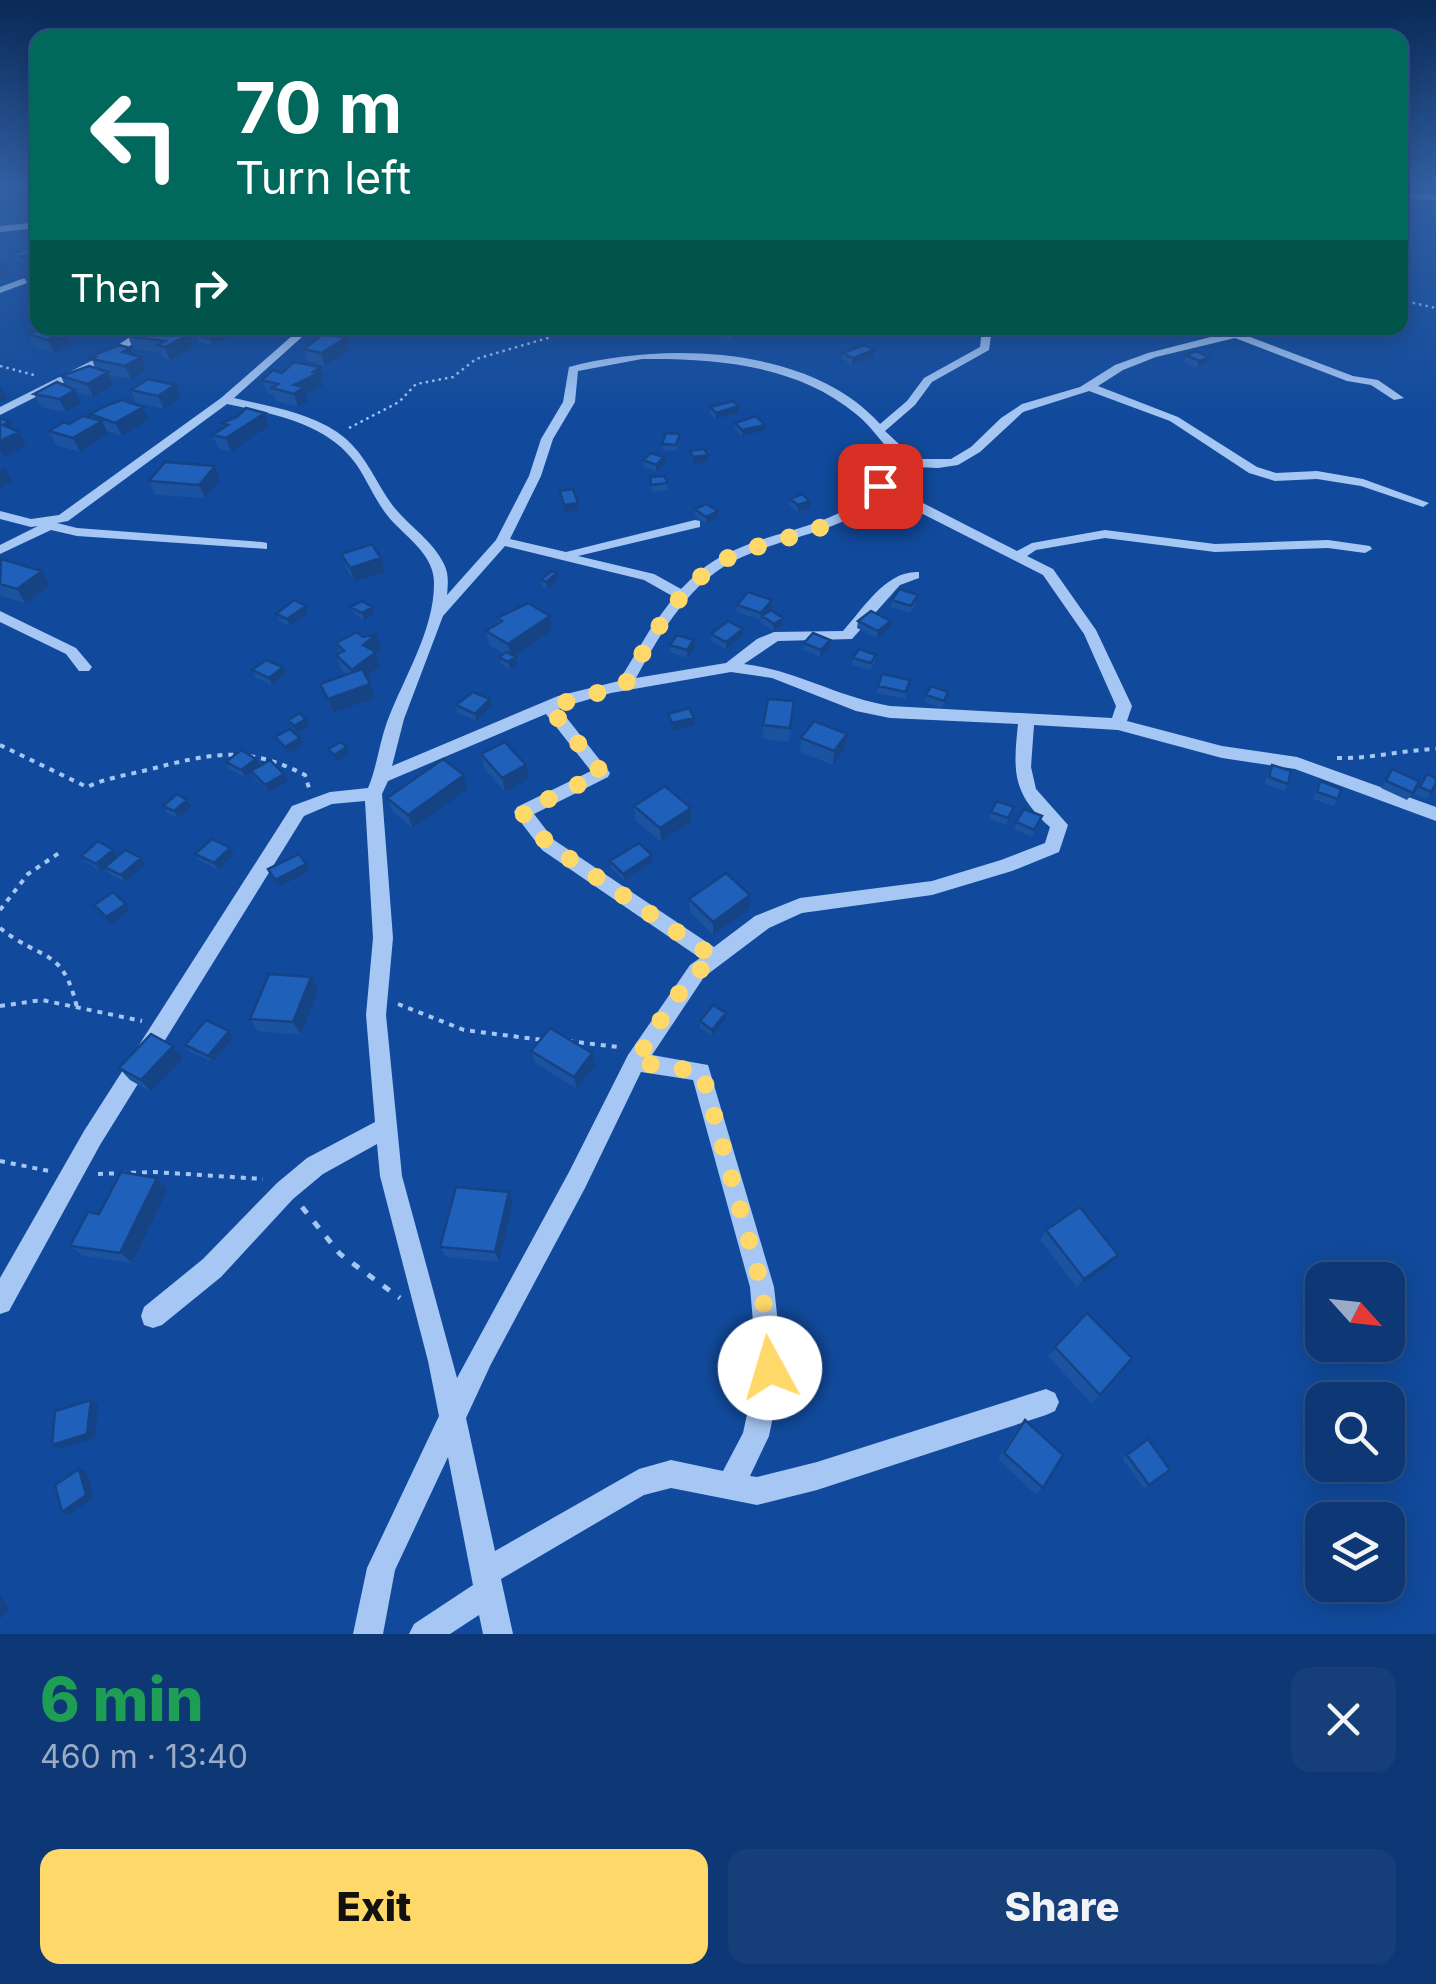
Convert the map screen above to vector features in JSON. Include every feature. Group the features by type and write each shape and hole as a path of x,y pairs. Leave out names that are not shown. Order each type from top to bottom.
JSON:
{"street":[{"path":"0,290 30,279"},
{"path":"0,412 109,356 139,335"},
{"path":"0,550 63,518 225,400 299,335"},
{"path":"881,429 911,404 928,380 984,348 985,335"},
{"path":"434,621 502,541 568,402 573,368 634,356 717,356 829,390 881,429 894,451 912,464 960,463 978,452 1020,409 1090,387 1110,372 1149,356 1232,335"},
{"path":"1239,335 1352,379 1374,382 1398,398"},
{"path":"1090,387 1174,419 1253,470 1275,476 1317,475 1363,483 1423,503"},
{"path":"225,400 298,419 336,436 357,457 387,507 439,567 442,588 434,621 389,737 379,785 383,938 378,994 392,1176 452,1415 498,1634"},
{"path":"896,489 896,477 912,464"},
{"path":"625,685 682,595 734,555 836,522 868,502 869,491 876,486 896,489 914,504 1048,572 1091,633 1124,706 1118,724"},
{"path":"0,515 31,523 63,518"},
{"path":"562,554 656,536 695,524"},
{"path":"48,526 77,532 262,546"},
{"path":"1018,555 1032,547 1106,534 1216,548 1328,544 1365,549"},
{"path":"502,541 649,578 682,595"},
{"path":"439,567 454,571 485,564"},
{"path":"731,667 754,645 778,634 846,636 896,582 914,575"},
{"path":"0,616 71,652 84,667"},
{"path":"0,1302 92,1138 272,846 298,811 313,802 379,785 549,707 625,685 731,667 775,674 856,706 890,712 1118,724 1222,752 1298,763 1436,814"},
{"path":"549,707 602,773 522,812 548,844 715,958"},
{"path":"368,1634 381,1568 452,1415 638,1057 676,997 697,971 762,922 800,906 932,888 1053,847 1059,826 1026,794 1022,771 1027,719"},
{"path":"638,1057 702,1072 762,1287 770,1368 756,1436 730,1486"},
{"path":"153,1316 212,1268 285,1191 315,1166 387,1127"},
{"path":"424,1634 489,1581 638,1483 671,1474 756,1491 788,1485 1046,1402"}],"path":[{"path":"1408,302 1436,308"},
{"path":"336,436 398,402 416,384 453,377 476,359 551,337"},
{"path":"0,366 26,371 54,385"},
{"path":"0,744 86,787 109,776 151,769 194,755 262,755 276,758 305,775 313,802"},
{"path":"1298,763 1345,756 1375,759 1410,750 1436,749"},
{"path":"0,910 28,874 59,852"},
{"path":"0,928 12,939 52,953 72,978 77,1008"},
{"path":"378,994 418,1015 464,1030 523,1039 592,1042 638,1057"},
{"path":"0,1006 42,1000 163,1026"}],"building":[{"path":"31,335 59,335 48,340"},
{"path":"188,335 165,347 158,345 165,341 128,336"},
{"path":"322,335 346,338 321,353 304,349"},
{"path":"119,345 130,348 123,352 141,357 125,366 91,359 95,357 91,356"},
{"path":"864,345 874,350 853,358 843,353"},
{"path":"1196,351 1210,357 1199,361 1186,355"},
{"path":"294,362 320,367 313,372 319,373 294,385 304,387 294,394 272,388 278,384 262,380 273,370 282,373"},
{"path":"89,366 108,372 87,384 61,376"},
{"path":"148,379 175,385 158,396 131,390"},
{"path":"57,382 75,390 59,399 34,394"},
{"path":"122,400 143,407 115,423 90,414 108,405"},
{"path":"733,401 739,406 716,413 710,407"},
{"path":"246,408 265,413 226,438 212,435 228,425 221,423 237,417"},
{"path":"83,416 102,421 73,438 49,431 64,422 69,424"},
{"path":"756,416 765,425 742,430 735,423"},
{"path":"0,418 10,422 3,425 19,432 0,441"},
{"path":"666,433 680,434 676,445 662,444"},
{"path":"704,449 708,455 693,457 690,451"},
{"path":"651,453 664,457 656,465 643,460"},
{"path":"165,462 215,466 199,485 149,481"},
{"path":"665,476 667,483 651,485 650,477"},
{"path":"573,489 578,503 564,505 560,491"},
{"path":"802,494 810,501 798,505 790,499"},
{"path":"706,504 718,511 706,517 695,509"},
{"path":"372,544 381,558 350,568 341,554"},
{"path":"1,559 42,571 17,589 0,584"},
{"path":"552,571 557,573 546,582 541,579"},
{"path":"899,589 918,595 911,606 892,600"},
{"path":"748,592 772,600 761,613 737,605"},
{"path":"294,600 306,606 287,619 276,614"},
{"path":"362,601 372,607 362,613 351,607"},
{"path":"528,603 550,616 508,644 486,631 502,621 497,618"},
{"path":"771,610 783,618 774,624 762,616"},
{"path":"871,611 891,621 878,631 858,621"},
{"path":"728,621 743,629 726,642 711,634"},
{"path":"357,632 363,637 377,634 363,645 376,652 352,670 336,655 344,651 336,643"},
{"path":"813,633 830,640 821,650 804,643"},
{"path":"677,635 694,640 687,650 670,645"},
{"path":"859,649 876,655 871,663 853,658"},
{"path":"506,652 516,657 508,662 499,657"},
{"path":"266,660 283,667 269,678 252,670"},
{"path":"362,669 370,684 328,699 320,684"},
{"path":"882,674 910,680 906,692 878,686"},
{"path":"931,686 948,692 944,701 926,695"},
{"path":"473,692 490,699 475,714 456,705"},
{"path":"768,699 794,701 790,728 763,725"},
{"path":"689,708 694,718 672,723 668,714"},
{"path":"300,713 306,719 294,726 288,720"},
{"path":"814,721 847,734 834,751 801,738"},
{"path":"290,729 300,738 285,747 275,737"},
{"path":"341,742 347,747 334,755 328,749"},
{"path":"505,742 526,765 502,778 481,754"},
{"path":"241,750 256,759 241,770 226,762"},
{"path":"443,759 464,775 408,815 387,798"},
{"path":"270,760 284,774 265,785 251,771"},
{"path":"1272,765 1291,771 1288,784 1269,777"},
{"path":"1392,769 1419,781 1413,793 1386,781"},
{"path":"1427,774 1436,778 1431,792 1420,787"},
{"path":"1320,781 1341,789 1338,799 1317,792"},
{"path":"665,786 691,808 660,828 634,806"},
{"path":"177,794 187,800 174,811 163,806"},
{"path":"997,801 1014,807 1008,818 991,812"},
{"path":"1024,809 1042,816 1034,830 1016,822"},
{"path":"212,839 230,848 214,863 195,854"},
{"path":"98,841 113,850 96,864 81,856"},
{"path":"639,843 652,855 623,874 610,861"},
{"path":"125,850 141,858 121,875 105,867"},
{"path":"299,854 306,864 275,880 268,869"},
{"path":"726,873 750,895 713,922 689,899"},
{"path":"113,892 126,904 106,917 94,905"},
{"path":"269,974 311,977 293,1022 250,1019"},
{"path":"713,1005 726,1013 712,1030 700,1021"},
{"path":"206,1020 229,1031 208,1056 185,1045"},
{"path":"550,1028 592,1053 574,1077 531,1051"},
{"path":"151,1034 173,1046 141,1080 119,1068"},
{"path":"121,1172 157,1178 120,1253 70,1246 88,1212 99,1214"},
{"path":"456,1187 509,1192 495,1252 440,1247"},
{"path":"1080,1207 1118,1255 1084,1279 1046,1230"},
{"path":"1087,1313 1132,1358 1100,1395 1055,1347"},
{"path":"91,1400 87,1434 52,1445 55,1411"},
{"path":"1025,1420 1063,1455 1043,1488 1004,1453"},
{"path":"1148,1439 1170,1470 1149,1485 1127,1455"},
{"path":"79,1469 86,1495 62,1512 55,1485"}],"route":[{"path":"770,1368 762,1287 702,1072 635,1062 676,997 697,971 715,958 548,844 522,812 602,773 549,707 625,685 675,601 719,566 734,555 836,522 868,502 869,491 880,486"}]}
